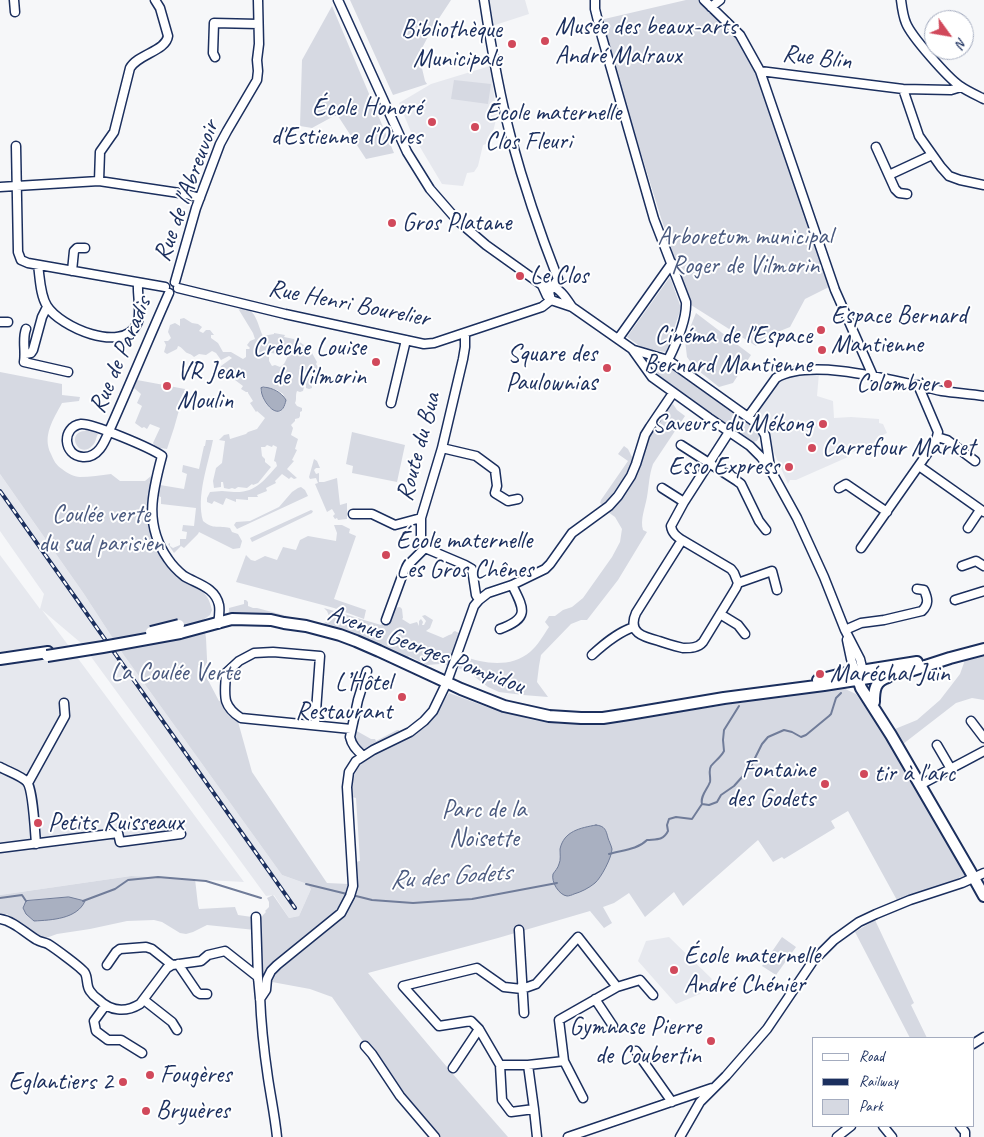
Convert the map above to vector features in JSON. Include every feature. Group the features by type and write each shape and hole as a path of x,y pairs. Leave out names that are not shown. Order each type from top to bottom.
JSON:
{"main road":[{"name":"Avenue Georges Pompidou","path":"0,659 102,647 180,629 218,624 261,625 284,623 306,626 340,635 511,708 549,716 582,718 611,716 724,698 824,685 860,675 913,670 984,649"},
{"name":"Avenue Georges Pompidou","path":"0,664 48,654"},
{"name":"Avenue Georges Pompidou","path":"761,693 950,658"},
{"path":"873,704 874,691 882,679 913,670"},
{"path":"860,675 873,704 984,896"},
{"path":"824,685 843,685 855,689 873,704"}],"street":[{"path":"14,0 15,12"},
{"path":"98,181 100,152 114,132 130,68 136,60 163,45 168,39 160,8 155,0"},
{"name":"Rue de l'Abreuvoir","path":"176,285 200,198 220,144 257,80 256,60 259,44 258,0"},
{"path":"338,0 407,152 430,189 457,220 486,245 542,285 551,300 572,307 632,349 668,360 759,425 764,435 770,469"},
{"path":"484,0 497,76 511,138 536,222 558,279 549,292 551,300"},
{"path":"595,0 595,9 602,37 654,219 686,302 685,317 668,360"},
{"name":"Rue Blin","path":"704,0 740,35 760,71 903,89 951,90 961,87"},
{"path":"711,7 720,0"},
{"path":"901,0 903,15 908,28 933,58 961,87 984,99"},
{"path":"215,57 213,53 214,24 258,24"},
{"path":"760,71 835,290 873,376"},
{"path":"903,89 919,136 941,167 949,176 984,185"},
{"path":"16,146 18,252 24,262 167,290 168,281 176,285"},
{"path":"876,147 895,189 900,193 907,194"},
{"path":"888,175 932,155"},
{"path":"0,187 98,181 186,194 200,198"},
{"path":"72,271 74,251 77,248 85,248"},
{"path":"618,339 672,263"},
{"path":"38,265 42,292 48,307 58,317 77,329 99,336 116,337 133,331 139,318 138,283"},
{"name":"Rue Henri Bourelier","path":"176,285 285,314 424,344 434,343 542,307 551,300"},
{"path":"542,285 554,286 572,307"},
{"name":"Rue de Paradis","path":"167,290 109,432 103,445 97,452 84,458 73,453 67,444 70,430 84,424 109,432 156,451 162,456 154,488 152,510 160,544 169,561 183,575 207,587 215,597 218,604 218,624"},
{"path":"25,354 31,353 33,350 42,317 48,307"},
{"path":"26,329 24,333 24,362 68,372"},
{"name":"Route du Bua","path":"425,548 421,537 420,518 442,448 463,359 465,333"},
{"path":"391,404 406,340"},
{"path":"632,349 652,377 750,446 770,469 797,518 824,577 845,630 851,659 860,675"},
{"path":"648,372 651,364 658,357"},
{"path":"748,417 776,378 796,371 820,369 873,376 945,391 984,396"},
{"path":"861,548 936,441 938,432 918,386"},
{"path":"260,999 266,990 267,979 271,971 341,913 346,905 353,886 348,801 348,780 352,766 363,756 410,732 433,711 447,682 474,606 488,593 512,585 545,569 572,533 609,506 618,496 630,476 650,427 674,393"},
{"path":"682,540 636,613 633,622 637,632 643,636 683,648 693,648 703,642 738,583 731,569 682,540 672,531 671,526 684,502 729,432"},
{"path":"750,446 758,444 764,435"},
{"path":"937,437 947,440 975,461"},
{"path":"682,445 741,484 759,521 766,530"},
{"path":"442,448 476,456 495,470 497,486 495,493 508,501 518,499"},
{"path":"919,466 982,511 968,528"},
{"path":"839,488 846,484 887,512"},
{"path":"662,488 684,502"},
{"path":"506,510 508,501"},
{"path":"353,514 372,514 395,525 420,518"},
{"path":"386,620 405,568 425,548 472,569 476,595 479,600"},
{"path":"962,566 976,561 984,566"},
{"path":"738,583 772,571 777,590"},
{"path":"500,629 516,620 522,609 522,605 512,585"},
{"path":"845,630 861,622 884,620 922,611 928,601 924,590 917,589"},
{"path":"955,600 984,591"},
{"path":"720,614 738,625 745,634"},
{"path":"592,655 618,634 634,626"},
{"path":"314,725 320,656 273,652 254,653 239,661 226,674 225,701 234,714 241,718 351,729"},
{"path":"363,756 354,748 350,737 367,671"},
{"path":"28,783 65,716 64,704"},
{"path":"971,721 984,738"},
{"path":"936,745 951,769"},
{"path":"920,785 984,751"},
{"path":"0,767 28,783 36,844"},
{"path":"0,848 118,833 120,842 181,834"},
{"path":"680,1137 700,1102 726,1076 767,1028 813,961 834,940 856,924 876,914 984,873"},
{"path":"256,917 262,1028 276,1137"},
{"path":"0,919 12,923 39,941 48,944 85,973 88,990 105,1006 118,1010 134,1008 140,1004 167,968 175,964 201,961 208,955 225,951 258,977 260,999"},
{"path":"519,930 524,1013"},
{"path":"534,1109 511,1112 502,1100 500,1065 480,1029 471,1021 439,1026 403,986 477,968 504,987 522,989 536,984 578,937 617,987"},
{"path":"107,965 120,949 146,947 175,964 197,992 207,994"},
{"path":"584,1098 564,1061 559,1020 617,987 640,980 653,995"},
{"path":"594,999 613,1026"},
{"path":"144,1000 172,1022 178,1030"},
{"path":"105,1006 94,1022 96,1031 108,1040 121,1040 142,1053"},
{"path":"453,1068 480,1029"},
{"path":"365,1046 400,1096 435,1137"},
{"path":"636,1051 672,1102"},
{"path":"500,1065 528,1065 564,1061"},
{"path":"528,1065 536,1137"},
{"path":"568,1137 714,1087"},
{"path":"837,1137 850,1127"},
{"path":"884,1127 892,1137"}],"shaded area":[{"path":"487,0 525,0 529,14 492,26"},
{"path":"490,66 497,116 490,143 483,145 478,166 474,172 467,173 463,186 442,184 411,132 399,103 431,84"},
{"path":"803,373 819,373 817,396 833,401 834,418 879,419 879,423 883,424 887,433 883,435 884,438 848,454 848,457 796,480 790,480 788,484 767,432 752,417 776,381"},
{"path":"0,474 84,594 123,654 282,875 307,884 311,889 299,916 289,918 274,895 266,896 81,643 42,610 244,882 131,876 0,895 0,555 40,609 44,594 0,531"},
{"name":"École maternelle André Chénier","path":"669,937 712,979 700,994 676,1004 638,961 646,941"}],"green space":[{"path":"350,0 451,0 422,48 421,64 427,84 393,95"},
{"name":"Arboretum municipal Roger de Vilmorin","path":"686,0 700,0 737,37 758,76 831,286 805,299 790,327 765,337 756,346 691,305 661,218 600,20"},
{"path":"332,6 394,153 366,159 338,116 334,116 312,128 300,126 302,60"},
{"path":"454,80 491,84 488,104 451,99"},
{"path":"670,277 681,308 666,352 644,349 627,337"},
{"path":"242,307 254,314 263,336 274,333 285,335 284,337 294,339 295,341 295,339 304,345 303,347 312,353 321,372 314,376 310,374 312,388 306,388 306,385 302,383 303,391 297,391 296,393 295,403 302,408 302,411 299,418 295,419 291,425 293,428 291,435 298,439 295,449 297,450 292,460 294,461 287,469 297,478 291,477 289,479 282,474 275,481 276,483 266,488 267,491 257,495 258,497 248,497 248,500 236,499 236,502 226,498 223,505 214,501 212,504 207,502 210,492 242,492 259,485 277,466 274,461 277,447 267,445 261,447 265,462 271,467 258,483 252,484 247,488 229,489 224,488 223,482 221,482 221,487 214,488 213,481 216,468 222,463 225,441 219,440 224,435 229,434 230,439 257,429 265,418 256,412 250,403 253,401 248,392 241,389 243,386 235,380 236,377 228,370 226,372 220,370 221,366 232,358 229,356 221,360 212,351 206,355 199,354 194,357 178,346 177,349 167,354 164,352 166,345 164,341 168,341 171,338 168,332 170,325 175,323 180,326 180,319 184,318 202,327 199,331 203,333 206,330 210,330 214,335 211,335 211,338 218,343 223,352 231,352 243,359 246,357 246,349 250,348 247,345 255,339 239,310","holes":["285,345 300,354 296,353 288,356 280,367 272,366 269,361 269,355 271,353 280,354 284,352","264,386 283,394 286,402 280,412 276,412 265,402 260,390"]},
{"path":"696,313 751,355 733,383 719,387 695,368 687,357 685,340"},
{"path":"661,361 667,363 754,424 761,433 757,441 748,443 655,377 653,370 656,364"},
{"name":"Parc de la Noisette","path":"0,372 62,384 62,395 80,397 79,401 62,403 48,434 52,456 64,470 73,476 80,477 111,474 120,481 145,481 151,476 151,521 157,546 172,570 208,598 212,610 210,615 203,620 208,680 219,701 223,702 237,718 252,772 327,883 349,884 341,904 328,920 348,908 355,896 355,862 360,861 356,798 352,797 352,785 358,768 378,752 424,728 435,716 449,693 487,707 533,720 562,724 609,723 841,687 856,694 888,739 966,875 898,902 848,811 831,821 835,828 784,859 782,857 773,862 758,840 683,906 674,892 645,917 629,893 614,903 603,907 612,923 604,928 590,911 368,973 508,1137 440,1137 365,1044 332,997 310,989 272,982 276,972 294,946 270,967 262,991 259,922 269,907 267,898 273,895 289,918 299,916 311,889 307,884 282,875 123,654 84,594 0,474"},
{"path":"137,380 164,385 168,388 169,386 185,389 167,449 160,448 157,450 153,443 160,428 150,424 147,429 142,428 135,423 142,406 137,403 141,394 134,388"},
{"path":"673,404 685,416 653,464 642,518 643,530 647,532 618,580 587,620 571,624 541,655 537,682 548,697 499,692 488,687 472,673 458,668 463,656 497,663 514,661 523,657 536,646 549,627 545,622 549,616 555,616 563,610 572,607 583,598 612,557 620,542 622,529 615,517 608,512 627,489 638,470 649,436 669,406"},
{"path":"87,428 98,434 93,445 83,450 79,448 75,440 79,433"},
{"path":"352,432 405,445 397,482 352,473 353,466 346,464"},
{"path":"206,440 213,440 202,491 201,511 203,521 213,526 230,528 232,532 238,534 242,541 240,548 233,549 199,532 184,548 181,546 174,553 168,544 170,543 170,546 173,548 180,545 180,539 186,539 187,532 182,531 183,525 194,526 196,508 161,504 161,497 158,496 160,485 184,489 187,474 182,472 183,465 199,469"},
{"path":"624,446 628,449 633,459 620,483 603,505 600,503 601,500 628,461 618,454"},
{"path":"314,459 320,468 314,470 316,474 319,473 319,482 337,478 340,505 347,503 347,519 335,519 332,509 327,512 315,484 318,483 316,478 310,479 309,477"},
{"path":"301,487 308,496 237,529 234,525 236,522 250,521 279,507 292,492"},
{"path":"311,510 313,511 312,513 252,542 250,538"},
{"path":"334,525 342,525 350,529 349,533 356,536 334,599 366,610 364,619 334,608 236,582 246,555 255,561 265,556 277,560 283,547 296,550 300,540 308,536 336,541 337,533"},
{"path":"244,600 248,602 248,606 253,608 295,619 256,614 233,615 229,612 229,608 244,604"},
{"path":"400,607 402,609 402,619 410,624 417,622 419,626 421,619 422,625 424,625 426,621 422,616 425,615 433,620 430,628 426,631 443,638 455,631 461,634 457,651 452,654 452,663 449,666 440,664 427,665 409,656 408,658 403,657 347,634 345,631 321,625 326,622 329,616 324,608 381,625 387,625 391,612 393,613 394,608"},
{"path":"984,653 984,700 972,698 956,703 903,744 895,729 917,720 940,700 960,674 965,660"},
{"path":"355,730 376,741 397,730 400,733 364,749 359,748 353,738"},
{"path":"131,876 195,879 199,909 235,907 238,915 252,917 255,930 207,925 186,934 154,920 127,921 57,934 46,938 40,937 7,914 0,914 0,895"},
{"path":"875,920 914,1003 911,1005 927,1037 909,1037 855,932"},
{"path":"782,937 796,947 776,975 762,966"}],"water":[{"path":"261,388 271,388 286,400 280,411 271,409 267,404"},
{"path":"596,825 601,826 607,833 612,849 608,862 593,885 571,895 564,895 556,888 553,881 553,874 560,862 562,843 574,831"},
{"path":"69,897 85,901 76,912 63,917 34,921 26,914 23,908 26,901"}],"waterway":[{"name":"Ru des Godets","path":"609,854 634,848 647,840 662,838 668,831 669,819 676,817 692,819 702,804 709,805 717,802 721,795 734,786 750,768 762,744 768,737 784,730 801,737 806,735 831,714 836,698 841,693"},
{"path":"702,804 703,796 710,782 710,768 724,751 724,730 739,706"},
{"name":"Ru des Godets","path":"83,901 115,889 128,880 158,877 206,881 261,898"},
{"name":"Ru des Godets","path":"352,895 372,900 413,903 472,899 557,883"},
{"name":"Ru des Godets","path":"306,884 347,894"},
{"name":"Ru des Godets","path":"0,898 22,895 26,901"}],"railway":[{"path":"0,491 295,908"}],"place":[{"name":"Musée des beaux-arts André Malraux","path":"545,41"},
{"name":"Bibliothèque Municipale","path":"512,44"},
{"name":"École Honoré d'Estienne d'Orves","path":"432,122"},
{"name":"École maternelle Clos Fleuri","path":"475,127"},
{"name":"Gros Platane","path":"392,223"},
{"name":"Le Clos","path":"520,276"},
{"name":"Espace Bernard Mantienne","path":"821,330"},
{"name":"Cinéma de l'Espace Bernard Mantienne","path":"822,350"},
{"name":"Crèche Louise de Vilmorin","path":"376,362"},
{"name":"Square des Paulownias","path":"607,368"},
{"name":"Colombier","path":"948,384"},
{"name":"VR Jean Moulin","path":"167,386"},
{"name":"Saveurs du Mékong","path":"823,424"},
{"name":"Carrefour Market","path":"812,448"},
{"name":"Esso Express","path":"789,467"},
{"name":"École maternelle Les Gros Chênes","path":"386,555"},
{"name":"Maréchal Juin","path":"820,674"},
{"name":"L’Hôtel Restaurant","path":"402,697"},
{"name":"tir à l'arc","path":"864,774"},
{"name":"Fontaine des Godets","path":"825,784"},
{"name":"Petits Ruisseaux","path":"38,823"},
{"name":"École maternelle André Chénier","path":"674,970"},
{"name":"Gymnase Pierre de Coubertin","path":"711,1041"},
{"name":"Fougères","path":"150,1075"},
{"name":"Eglantiers 2","path":"123,1082"},
{"name":"Bryuères","path":"146,1111"}],"park label":[{"name":"Coulée verte du sud parisien","path":"101,530"},
{"name":"La Coulée Verte","path":"175,673"}]}
